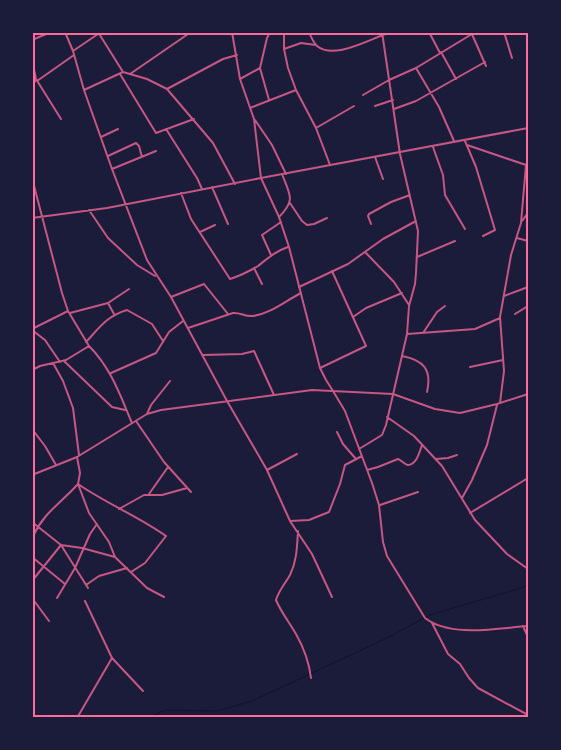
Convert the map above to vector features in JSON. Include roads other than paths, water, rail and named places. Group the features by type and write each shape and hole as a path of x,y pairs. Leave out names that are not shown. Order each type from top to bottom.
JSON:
{"street":[{"path":"32,40 51,32"},
{"path":"65,32 112,169 147,260 184,320 227,401 267,470 290,520 312,554 332,597"},
{"path":"130,74 192,32"},
{"path":"232,32 240,79 254,119 261,178 279,217 289,247 320,368 345,411 367,470 379,506 383,542 387,556 425,618 432,623 460,631 528,626"},
{"path":"269,100 260,68 270,32"},
{"path":"284,32 284,49 288,68 296,90 316,128 330,165"},
{"path":"309,32 316,45"},
{"path":"284,49 301,43 316,45 332,52 392,32"},
{"path":"429,32 456,78"},
{"path":"504,32 512,58"},
{"path":"73,51 98,33 155,132 194,119"},
{"path":"363,95 389,80 416,68 471,33 486,66"},
{"path":"359,449 382,435 407,334 409,305 415,284 417,258 418,231 400,153 382,34"},
{"path":"32,87 36,80 74,55"},
{"path":"168,89 223,59 237,55"},
{"path":"32,60 36,80 61,119"},
{"path":"394,110 416,101 485,62"},
{"path":"240,79 260,68"},
{"path":"416,68 439,107 455,143"},
{"path":"84,90 121,73 147,79 168,89 212,143 235,184"},
{"path":"250,108 296,90"},
{"path":"375,106 392,100"},
{"path":"316,128 354,106"},
{"path":"254,119 272,144 286,174"},
{"path":"32,218 107,208 528,128"},
{"path":"101,137 118,129"},
{"path":"166,129 202,189"},
{"path":"465,141 479,175 495,230 483,236"},
{"path":"108,156 136,143 139,146 142,157"},
{"path":"467,145 526,165"},
{"path":"433,147 442,175 445,195 465,229"},
{"path":"112,169 156,150"},
{"path":"375,157 382,179"},
{"path":"462,498 487,445 499,404 503,381 500,317 511,256 521,223 526,165 528,162"},
{"path":"279,217 288,208 291,196 282,174"},
{"path":"32,178 44,217 62,293 69,312 86,342 99,356 110,373 132,423"},
{"path":"212,188 228,224"},
{"path":"181,193 192,218 230,279 254,268 271,255 289,247"},
{"path":"371,224 369,214 391,202 410,195"},
{"path":"290,202 302,221 307,225 327,218"},
{"path":"88,210 108,238 138,265 157,277"},
{"path":"521,223 528,213"},
{"path":"271,255 262,235 281,222"},
{"path":"299,287 348,264 383,239 416,222"},
{"path":"200,232 215,225"},
{"path":"517,238 528,241"},
{"path":"417,258 455,241"},
{"path":"365,252 394,282 409,305"},
{"path":"254,268 262,284"},
{"path":"320,368 366,346 332,271"},
{"path":"171,298 204,284 228,314"},
{"path":"504,296 528,287"},
{"path":"60,362 45,340 32,329 69,312 108,303 129,289"},
{"path":"188,328 237,312 247,316 255,316 273,309 300,293"},
{"path":"353,317 366,308 402,293"},
{"path":"108,303 114,314"},
{"path":"423,333 437,312 445,306"},
{"path":"515,314 528,306"},
{"path":"86,342 114,314 127,310 152,324 163,341"},
{"path":"407,334 475,329 500,317"},
{"path":"110,373 156,353 168,332 184,320"},
{"path":"32,370 40,366 60,362 90,346"},
{"path":"203,355 242,354 254,351 274,395"},
{"path":"402,356 418,361 426,369 428,373 427,392"},
{"path":"64,360 112,407 126,411"},
{"path":"470,367 503,360"},
{"path":"32,538 49,511 64,500 78,484 80,473 73,408 63,381 53,363"},
{"path":"147,414 151,405 170,380"},
{"path":"32,476 78,456 136,420 161,410 312,390 392,394 435,409 454,413 499,404 528,395"},
{"path":"387,417 414,436 436,459 470,513 507,554 528,569"},
{"path":"136,420 149,442 190,492"},
{"path":"32,430 45,446 56,466"},
{"path":"336,432 343,444 356,459"},
{"path":"367,470 398,458 407,465 410,464 416,460 422,445"},
{"path":"267,470 297,454"},
{"path":"436,459 457,455"},
{"path":"290,520 309,520 329,512 340,484 343,468 362,456"},
{"path":"148,494 168,467"},
{"path":"470,513 528,478"},
{"path":"78,484 100,499 120,508 166,536 145,564 130,572"},
{"path":"78,484 89,513 115,557 147,588 164,597"},
{"path":"120,508 136,498 148,494 162,495 186,488"},
{"path":"379,506 418,492"},
{"path":"32,522 61,545 87,586 99,576 127,568"},
{"path":"56,598 75,568 82,548 97,524"},
{"path":"298,531 295,560 290,575 278,592 276,600 280,610 297,634 308,660 311,678"},
{"path":"61,545 82,548 115,557"},
{"path":"32,582 61,545"},
{"path":"32,557 65,584"},
{"path":"32,598 49,621"},
{"path":"85,601 112,658 143,691"},
{"path":"432,623 448,654 460,664 478,688 528,715"},
{"path":"523,626 528,637"},
{"path":"77,718 112,658"}],"waterway":[{"path":"148,718 165,710 217,711 252,701 387,638 430,615 528,586"}]}
